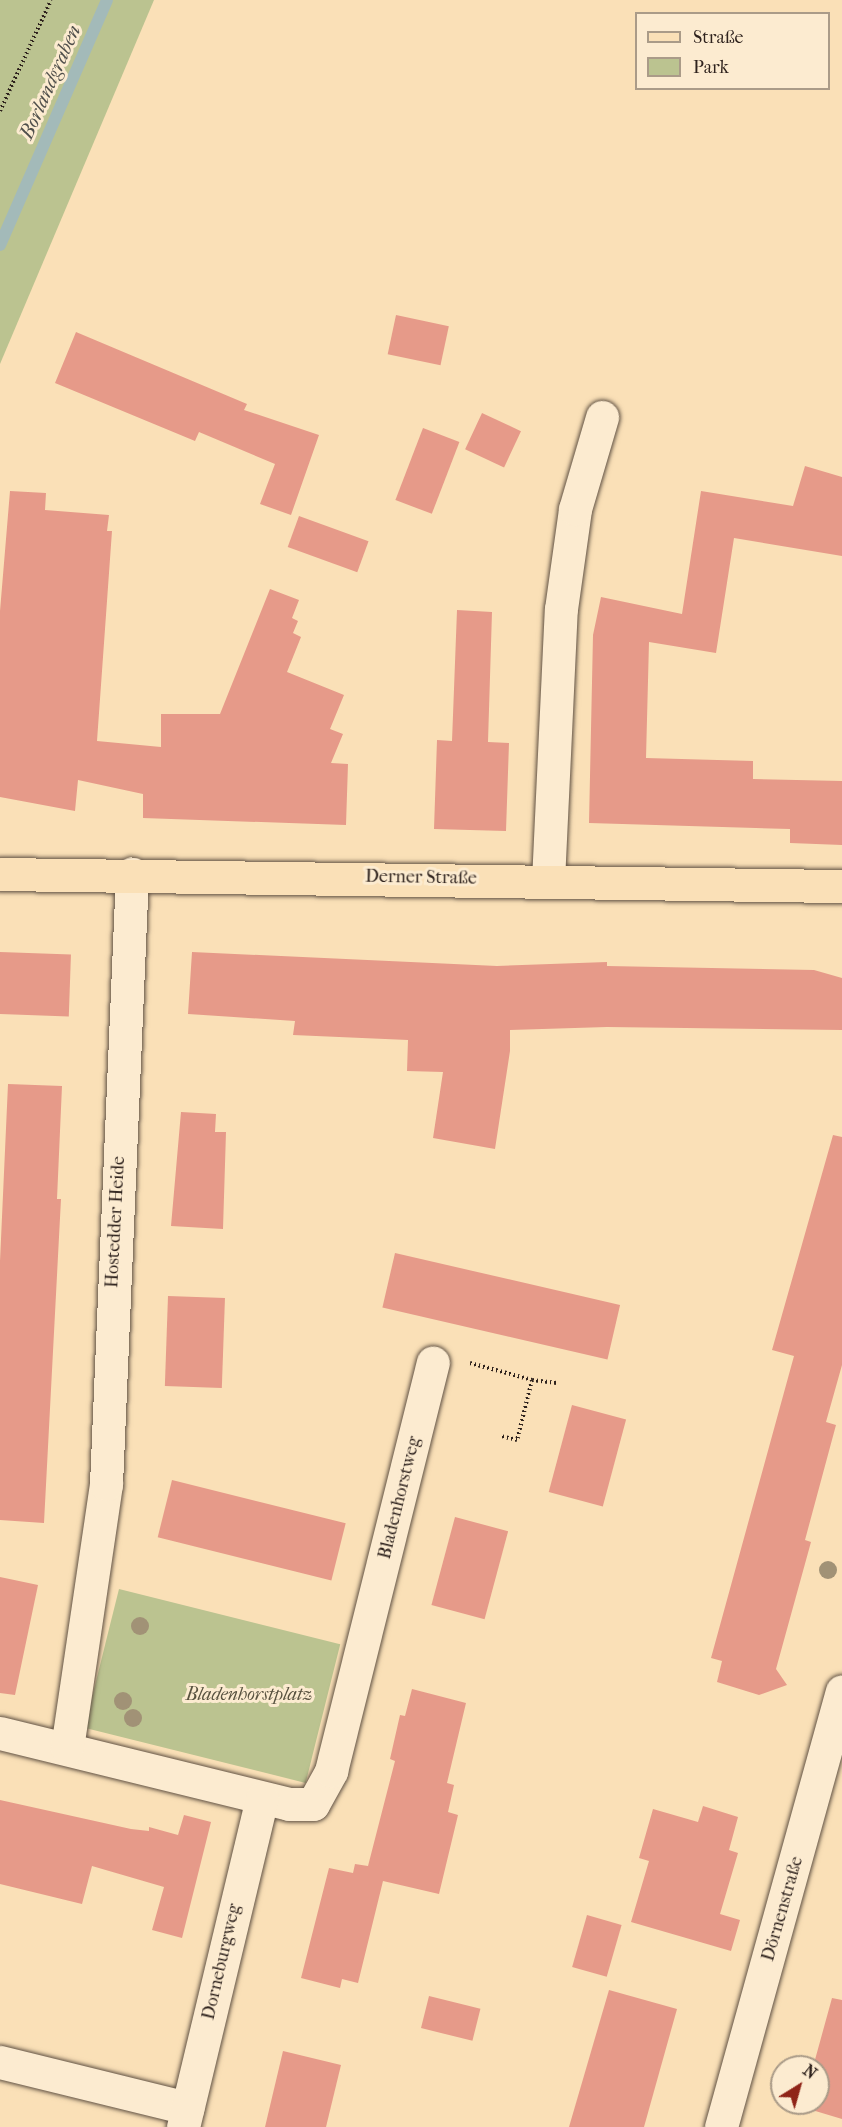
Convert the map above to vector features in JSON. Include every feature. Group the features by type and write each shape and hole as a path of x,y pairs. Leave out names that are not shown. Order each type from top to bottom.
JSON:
{"main road":[{"name":"Derner Straße","path":"0,874 132,874 842,886"}],"street":[{"path":"548,881 561,609 575,509 602,417"},
{"name":"Hostedder Heide","path":"67,1748 106,1484 132,874"},
{"name":"Bladenhorstweg","path":"262,1798 289,1804 313,1804 323,1792 366,1633 433,1363"},
{"name":"Dörnenstraße","path":"722,2127 842,1691"},
{"path":"0,1733 262,1798"},
{"name":"Dorneburgweg","path":"185,2118 262,1798"},
{"path":"0,2062 185,2118"}],"path":[{"path":"0,111 51,0"},
{"path":"467,1363 532,1380 556,1383"},
{"path":"501,1436 517,1440 532,1380"}],"green space":[{"path":"0,0 154,0 0,364"},
{"name":"Bladenhorstplatz","path":"119,1589 340,1644 306,1783 84,1728"}],"building":[{"path":"396,315 449,326 441,365 388,354"},
{"path":"76,332 247,404 244,410 319,435 291,515 260,504 275,464 199,432 195,441 55,383"},
{"path":"482,413 521,431 504,467 465,449"},
{"path":"423,428 459,442 432,514 395,500"},
{"path":"805,466 842,477 842,556 734,538 716,653 649,642 646,758 753,761 753,779 842,781 842,845 790,843 790,829 589,823 593,635 601,597 682,614 701,491 793,506"},
{"path":"10,491 46,493 45,510 109,515 107,531 112,531 97,741 161,747 161,714 220,714 270,589 299,600 292,618 298,621 293,633 301,637 287,672 344,695 330,729 343,734 331,763 348,764 346,825 143,818 143,794 78,780 75,811 0,797 0,611"},
{"path":"299,516 369,541 357,572 288,547"},
{"path":"457,610 492,612 488,742 509,743 506,831 434,829 437,740 452,741"},
{"path":"0,952 71,954 69,1016 0,1014"},
{"path":"192,952 497,966 607,962 607,966 814,970 842,978 842,1030 607,1027 510,1030 510,1051 495,1149 433,1138 443,1072 407,1071 408,1040 293,1035 295,1021 188,1014"},
{"path":"8,1084 62,1086 57,1199 61,1199 44,1523 0,1520 0,1261"},
{"path":"181,1112 216,1114 215,1132 226,1132 223,1229 171,1226"},
{"path":"833,1135 842,1137 842,1365 826,1422 836,1425 805,1540 811,1542 776,1669 787,1685 759,1695 717,1682 722,1661 711,1658 794,1356 772,1350"},
{"path":"395,1253 620,1305 607,1360 382,1308"},
{"path":"168,1296 225,1298 222,1388 165,1386"},
{"path":"572,1405 626,1419 603,1506 549,1492"},
{"path":"172,1480 346,1523 331,1581 158,1537"},
{"path":"455,1517 508,1531 485,1619 431,1605"},
{"path":"0,1577 38,1585 15,1695 0,1693"},
{"path":"412,1689 466,1703 447,1783 454,1785 448,1812 458,1815 439,1894 383,1881 358,1983 342,1979 340,1988 301,1978 329,1868 353,1873 355,1864 368,1866 395,1761 390,1759 400,1715 405,1716"},
{"path":"0,1800 131,1829 149,1831 149,1827 178,1835 184,1815 211,1822 182,1938 152,1930 164,1887 92,1866 82,1904 0,1884"},
{"path":"703,1806 738,1817 729,1850 738,1853 720,1914 740,1920 731,1951 631,1922 649,1861 639,1858 653,1809 698,1822"},
{"path":"587,1915 622,1925 607,1977 572,1967"},
{"path":"609,1990 677,2009 644,2127 569,2127"},
{"path":"429,1996 480,2009 472,2041 421,2028"},
{"path":"832,1998 842,2000 842,2119 829,2115 830,2055 816,2055"},
{"path":"283,2051 341,2065 326,2127 265,2127"}],"waterway":[{"name":"Borlandgraben","path":"0,245 107,0"}]}
